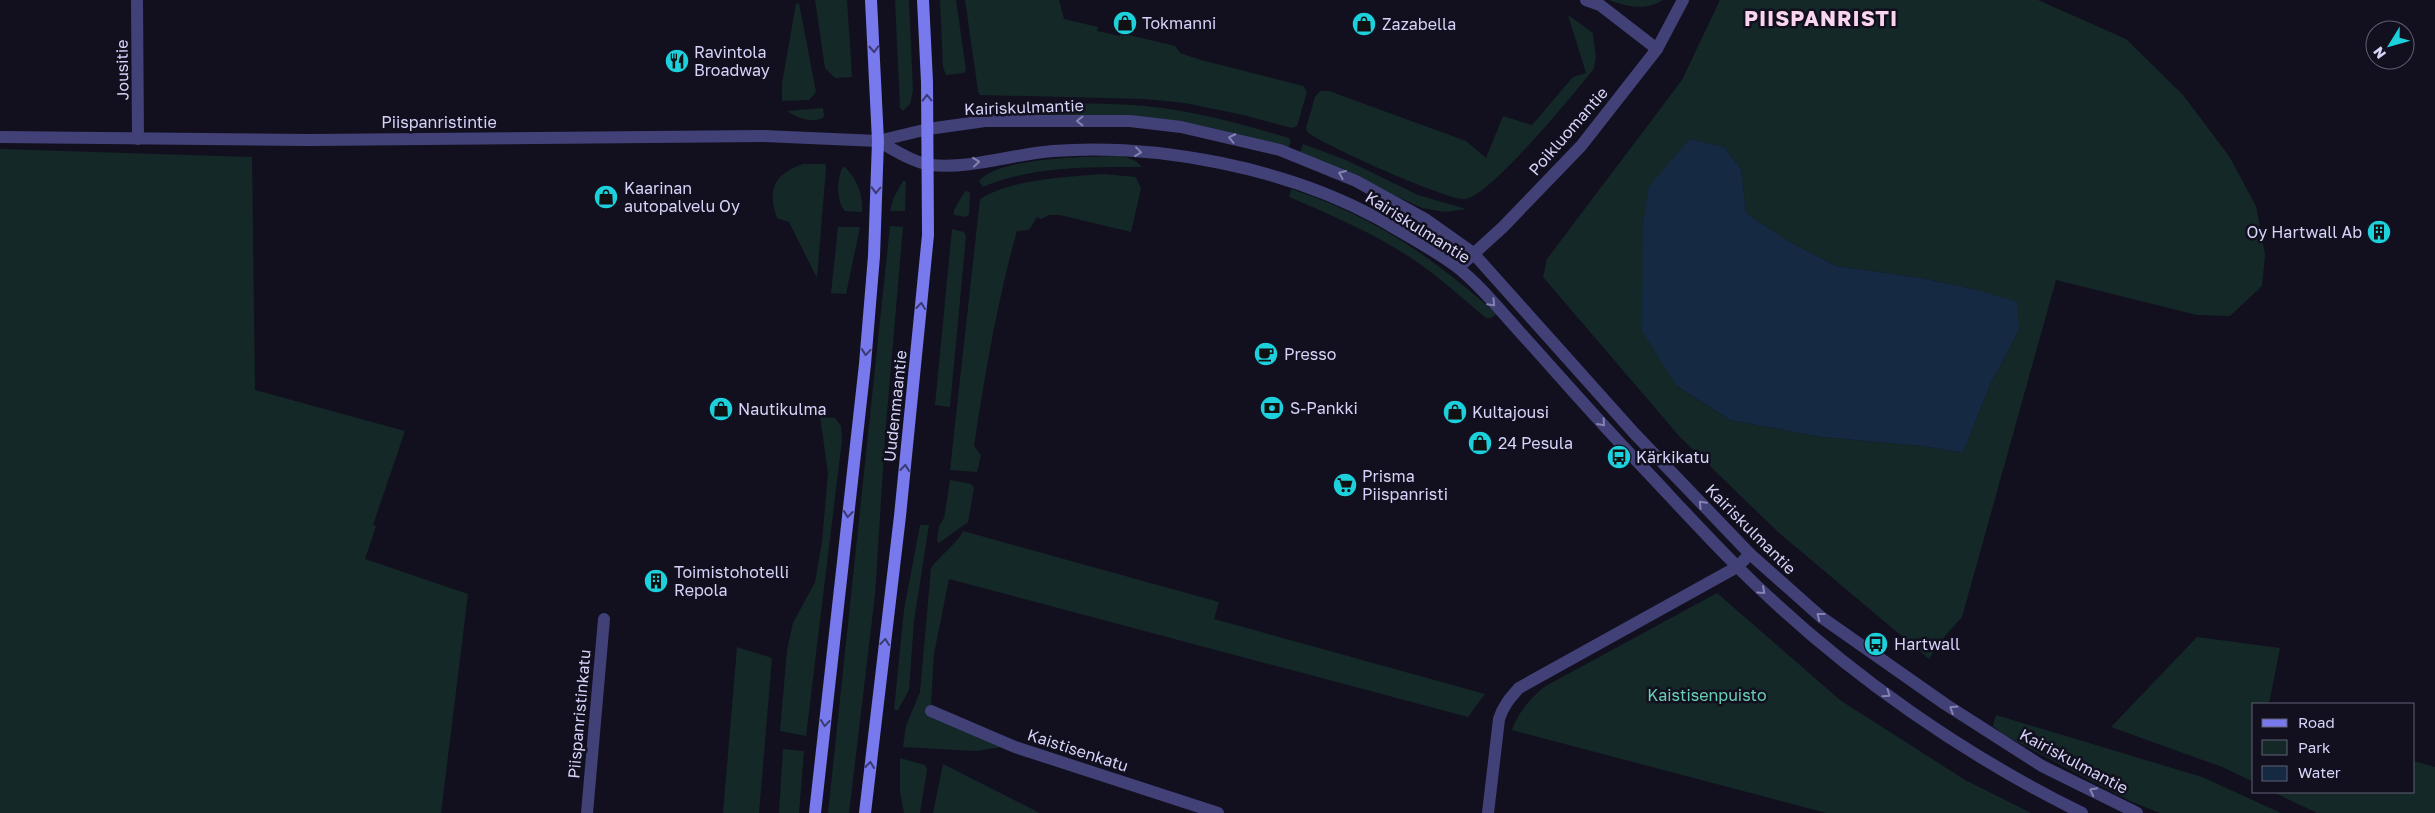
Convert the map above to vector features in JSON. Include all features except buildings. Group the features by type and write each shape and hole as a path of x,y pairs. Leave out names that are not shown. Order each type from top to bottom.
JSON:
{"main road":[{"path":"815,813 865,364 874,256 878,142 871,0"},
{"name":"Uudenmaantie","path":"865,813 900,516 928,235 928,129 923,0"}],"street":[{"name":"Jousitie","path":"137,0 138,139"},
{"path":"1586,0 1600,5 1657,49"},
{"name":"Poikluomantie","path":"1458,268 1503,227 1581,146 1657,49 1683,0"},
{"name":"Kairiskulmantie","path":"878,142 928,129 986,121 1130,122 1181,127 1243,140 1294,154 1356,181 1425,219 1473,253 1634,433 1750,554 1821,617 1945,704 2042,766 2137,813"},
{"name":"Piispanristintie","path":"0,137 138,139 764,136 878,142"},
{"name":"Kairiskulmantie","path":"878,142 928,165 974,163 1053,151 1128,151 1237,167 1287,180 1340,200 1375,217 1458,268 1766,595 1880,689 1934,727 2032,789 2082,813"},
{"path":"1488,813 1498,725 1503,708 1519,688 1737,566 1750,554"},
{"name":"Piispanristinkatu","path":"587,813 604,619"},
{"name":"Kaistisenkatu","path":"931,711 1015,747 1218,813"}],"green space":[{"path":"815,0 847,0 852,77 835,78 825,68"},
{"path":"895,0 909,0 913,91 910,104 903,111 900,108"},
{"path":"940,0 956,0 966,70 964,73 946,75 943,67"},
{"path":"965,0 1059,0 1064,19 1098,27 1097,31 1120,36 1121,33 1175,46 1180,53 1201,60 1303,86 1307,92 1297,126 1292,128 1243,115 1185,103 1145,99 980,95"},
{"path":"1609,0 1663,0 1650,6 1636,7"},
{"path":"1720,0 2038,0 2126,39 2183,95 2229,156 2256,206 2265,255 2262,286 2230,316 2197,315 2056,280 1962,617 1945,636 1929,659 1778,532 1680,437 1543,277 1547,259 1682,80","holes":["1690,139 1724,147 1741,169 1746,213 1788,241 1836,266 1921,278 1978,290 2019,330 1990,385 1963,453 1923,446 1821,437 1730,420 1677,386 1643,274 1643,224"]},
{"path":"799,3 816,92 809,100 782,101 782,83 796,4"},
{"path":"1568,15 1593,33 1596,58 1593,70 1511,164 1493,182 1477,194 1465,199 1435,191 1336,148 1307,132 1306,128 1315,97 1320,91 1329,91 1466,141 1486,158 1503,116 1532,125 1573,77 1586,73"},
{"path":"1118,104 1163,108 1227,121 1289,138 1291,141 1288,148 1185,123 985,116 981,114 983,105"},
{"path":"823,108 824,117 815,120 800,118 787,111"},
{"path":"1303,144 1346,160 1418,195 1466,209 1445,212 1422,208 1300,152"},
{"path":"0,149 252,157 255,390 405,431 373,525 376,526 365,559 468,594 441,813 0,813"},
{"path":"1123,156 1136,161 1142,167 1041,171 1002,180 983,187 979,181 990,173 1026,162"},
{"path":"803,164 825,164 826,168 817,278 789,222 777,218 774,208 773,191 775,184 785,173"},
{"path":"844,166 858,187 862,212 845,211 840,202 838,182"},
{"path":"1103,174 1136,177 1141,189 1131,232 1060,215 1049,215 1041,219 1037,217 1029,230 1017,231 992,338 974,446 981,455 977,472 950,470 980,199 993,192 1023,183"},
{"path":"903,181 906,181 905,211 890,211 894,197"},
{"path":"1291,189 1349,212 1401,240 1449,274 1497,314 1491,318 1486,318 1408,256 1365,231 1289,197"},
{"path":"965,191 970,192 969,214 966,217 954,215 954,210"},
{"path":"890,226 903,227 885,436 875,595 849,813 828,813"},
{"path":"838,227 860,227 846,294 831,293"},
{"path":"952,229 964,232 966,236 950,407 935,405"},
{"path":"820,417 835,418 841,426 842,440 806,736 780,731 787,650 793,623 815,582 822,542 828,473"},
{"path":"950,480 971,484 974,488 968,522 939,543 937,541 939,526 944,518"},
{"path":"920,525 929,525 914,621 909,690 898,710 894,710 904,610"},
{"path":"963,531 1219,602 1214,619 1485,694 1468,717 949,579 934,654 931,705 1002,747 976,751 903,747 906,726 920,692 931,568"},
{"name":"Kaistisenpuisto","path":"1717,593 1840,700 1965,780 2031,813 1826,813 1512,730 1525,706 1544,687"},
{"path":"2197,637 2280,648 2269,703 2252,703 2252,781 2222,767 2111,727"},
{"path":"737,647 772,658 759,813 723,813"},
{"path":"1996,715 2202,777 2281,813 2160,813 2130,801 2004,735 1993,726"},
{"path":"783,749 804,751 799,813 779,813"},
{"path":"900,758 925,765 927,770 920,813 904,813 900,792"},
{"path":"2415,761 2435,767 2435,813 2317,813 2275,793 2415,793"},
{"path":"943,764 1040,813 933,813"}],"water":[{"path":"1690,139 1724,147 1741,169 1746,213 1788,241 1836,266 1921,278 1978,290 2017,302 2019,330 1990,385 1963,453 1923,446 1821,437 1730,420 1677,386 1642,331 1643,224 1649,186"}],"place":[{"name":"Tokmanni","path":"1125,23"},
{"name":"Zazabella","path":"1364,24"},
{"name":"Ravintola Broadway","path":"677,61"},
{"name":"Kaarinan autopalvelu Oy","path":"606,197"},
{"name":"Oy Hartwall Ab","path":"2379,232"},
{"name":"Presso","path":"1266,354"},
{"name":"S-Pankki","path":"1272,408"},
{"name":"Nautikulma","path":"721,409"},
{"name":"Kultajousi","path":"1455,412"},
{"name":"24 Pesula","path":"1480,443"},
{"name":"Kärkikatu","path":"1619,457"},
{"name":"Prisma Piispanristi","path":"1345,485"},
{"name":"Toimistohotelli Repola","path":"656,581"},
{"name":"Hartwall","path":"1876,644"}],"district":[{"name":"PIISPANRISTI","path":"1821,19"}]}
